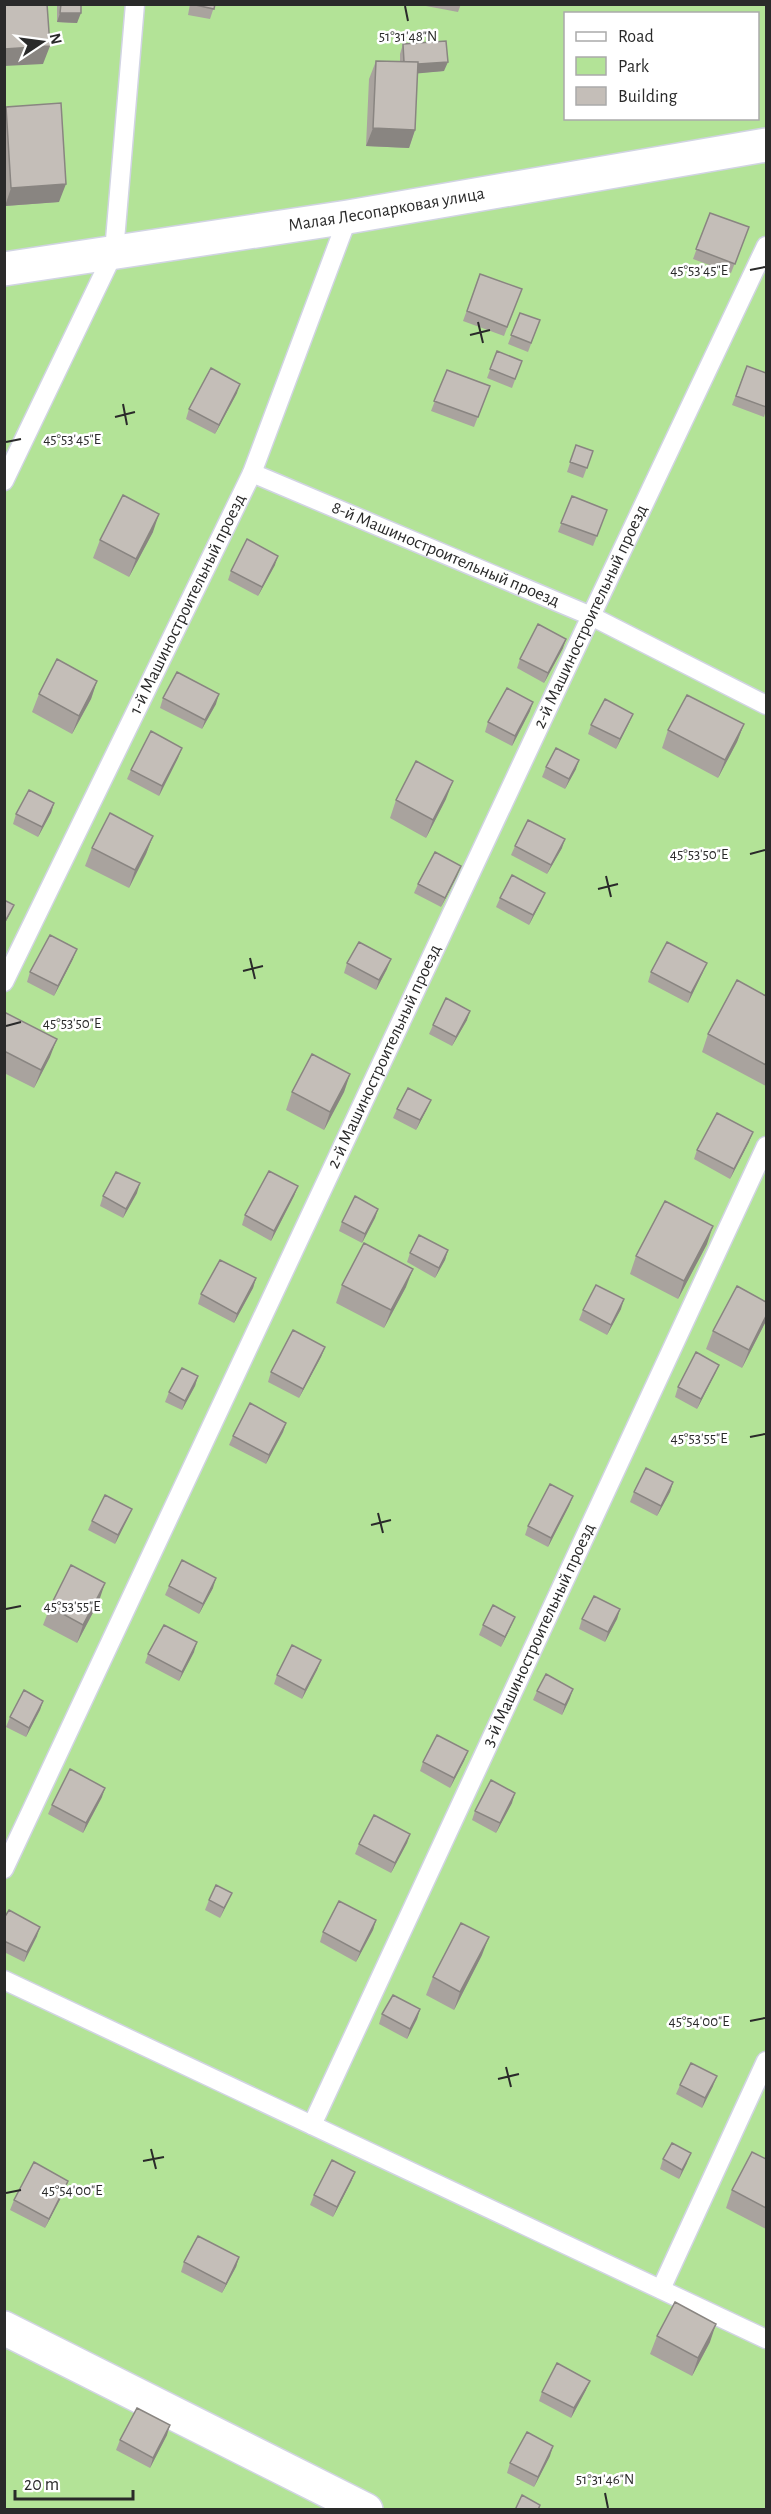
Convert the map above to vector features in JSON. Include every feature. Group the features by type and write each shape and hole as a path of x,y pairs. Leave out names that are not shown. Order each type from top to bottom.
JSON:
{"street":[{"name":"Малая Лесопарковая улица","path":"4,269 348,217 766,145"},
{"path":"4,2328 366,2510"}],"lane":[{"path":"4,481 114,252 135,4"},
{"name":"1-й Машиностроительный проезд","path":"4,982 252,473 348,217"},
{"name":"2-й Машиностроительный проезд","path":"4,1869 766,246"},
{"name":"8-й Машиностроительный проезд","path":"252,473 591,616 766,705"},
{"name":"3-й Машиностроительный проезд","path":"312,2125 766,1146"},
{"path":"4,1980 766,2339"},
{"path":"661,2289 766,2061"}],"green space":[{"path":"5,5 766,5 766,2509 5,2509"}],"building":[{"path":"4,4 47,4 50,46 4,49"},
{"path":"61,4 81,4 81,13 60,13"},
{"path":"191,4 215,4 214,9"},
{"path":"446,41 448,62 418,64 418,62 404,62 403,44"},
{"path":"376,61 418,62 415,130 373,128"},
{"path":"61,103 66,184 11,188 6,107"},
{"path":"710,213 749,227 735,264 696,249"},
{"path":"480,274 522,289 507,327 467,311"},
{"path":"520,313 540,320 531,343 511,335"},
{"path":"497,351 522,361 515,379 490,369"},
{"path":"747,366 766,373 766,407 736,396"},
{"path":"211,368 240,384 219,425 189,409"},
{"path":"447,370 490,386 478,417 434,401"},
{"path":"576,445 593,451 587,468 570,462"},
{"path":"123,495 159,514 136,559 100,540"},
{"path":"572,496 607,510 597,536 561,523"},
{"path":"247,539 278,556 262,587 231,571"},
{"path":"538,624 566,639 548,673 520,659"},
{"path":"57,659 97,681 79,716 39,694"},
{"path":"177,672 219,694 205,720 163,698"},
{"path":"507,688 533,702 515,736 488,722"},
{"path":"687,695 744,724 725,760 668,730"},
{"path":"605,699 633,714 620,739 591,725"},
{"path":"151,731 182,748 162,786 131,770"},
{"path":"556,748 579,760 569,779 546,767"},
{"path":"416,761 453,781 433,820 396,800"},
{"path":"29,790 54,803 42,827 16,814"},
{"path":"110,813 153,836 135,870 92,848"},
{"path":"528,820 565,839 551,865 515,846"},
{"path":"435,852 461,866 445,898 418,884"},
{"path":"512,875 545,893 533,915 500,898"},
{"path":"4,900 14,905 4,923"},
{"path":"50,935 77,949 58,986 30,972"},
{"path":"359,942 391,959 379,980 347,963"},
{"path":"667,942 707,963 691,993 651,972"},
{"path":"737,980 766,996 766,1065 708,1034"},
{"path":"446,998 470,1011 456,1037 433,1025"},
{"path":"4,1012 57,1039 41,1070 4,1051"},
{"path":"312,1054 350,1074 330,1112 292,1092"},
{"path":"408,1088 431,1100 420,1120 397,1109"},
{"path":"717,1113 753,1132 734,1169 697,1150"},
{"path":"269,1171 298,1186 274,1231 245,1215"},
{"path":"116,1172 140,1183 126,1209 103,1196"},
{"path":"355,1196 378,1209 365,1234 342,1222"},
{"path":"665,1201 713,1226 684,1281 636,1256"},
{"path":"419,1235 448,1250 439,1268 410,1253"},
{"path":"364,1243 413,1269 391,1310 342,1285"},
{"path":"220,1260 256,1278 237,1314 201,1294"},
{"path":"596,1285 624,1299 611,1325 583,1310"},
{"path":"737,1286 766,1302 766,1316 749,1350 713,1331"},
{"path":"293,1330 325,1347 303,1389 271,1372"},
{"path":"696,1352 719,1365 701,1399 678,1387"},
{"path":"182,1368 198,1376 185,1401 169,1392"},
{"path":"250,1403 286,1423 269,1455 233,1436"},
{"path":"646,1468 673,1482 661,1506 634,1492"},
{"path":"550,1484 573,1496 551,1538 528,1526"},
{"path":"105,1495 132,1509 118,1535 92,1521"},
{"path":"182,1560 216,1578 203,1604 169,1586"},
{"path":"71,1565 105,1583 83,1625 50,1607"},
{"path":"594,1596 620,1609 608,1632 582,1619"},
{"path":"493,1605 515,1617 505,1637 483,1625"},
{"path":"164,1625 197,1642 182,1672 148,1654"},
{"path":"292,1645 321,1660 305,1690 277,1675"},
{"path":"546,1674 573,1689 565,1705 537,1691"},
{"path":"24,1690 43,1701 29,1728 10,1717"},
{"path":"437,1735 468,1751 454,1778 423,1762"},
{"path":"70,1769 105,1788 86,1823 52,1805"},
{"path":"491,1780 515,1793 500,1823 475,1811"},
{"path":"374,1815 410,1834 395,1863 359,1844"},
{"path":"216,1885 232,1893 224,1908 209,1900"},
{"path":"339,1901 376,1920 360,1952 323,1932"},
{"path":"9,1910 40,1927 27,1952 4,1941 4,1918"},
{"path":"461,1923 489,1937 460,1992 433,1977"},
{"path":"393,1995 420,2009 410,2029 382,2014"},
{"path":"691,2063 717,2076 705,2098 680,2085"},
{"path":"672,2143 691,2153 682,2170 663,2159"},
{"path":"752,2152 766,2159 766,2208 732,2190"},
{"path":"332,2160 355,2172 337,2207 314,2195"},
{"path":"34,2162 68,2181 49,2219 14,2200"},
{"path":"198,2236 239,2257 226,2284 184,2262"},
{"path":"675,2302 716,2324 698,2358 657,2336"},
{"path":"557,2363 590,2381 574,2408 542,2392"},
{"path":"137,2408 170,2425 153,2458 120,2440"},
{"path":"527,2432 553,2446 538,2477 510,2463"},
{"path":"522,2495 540,2505 538,2510 515,2510"}]}
